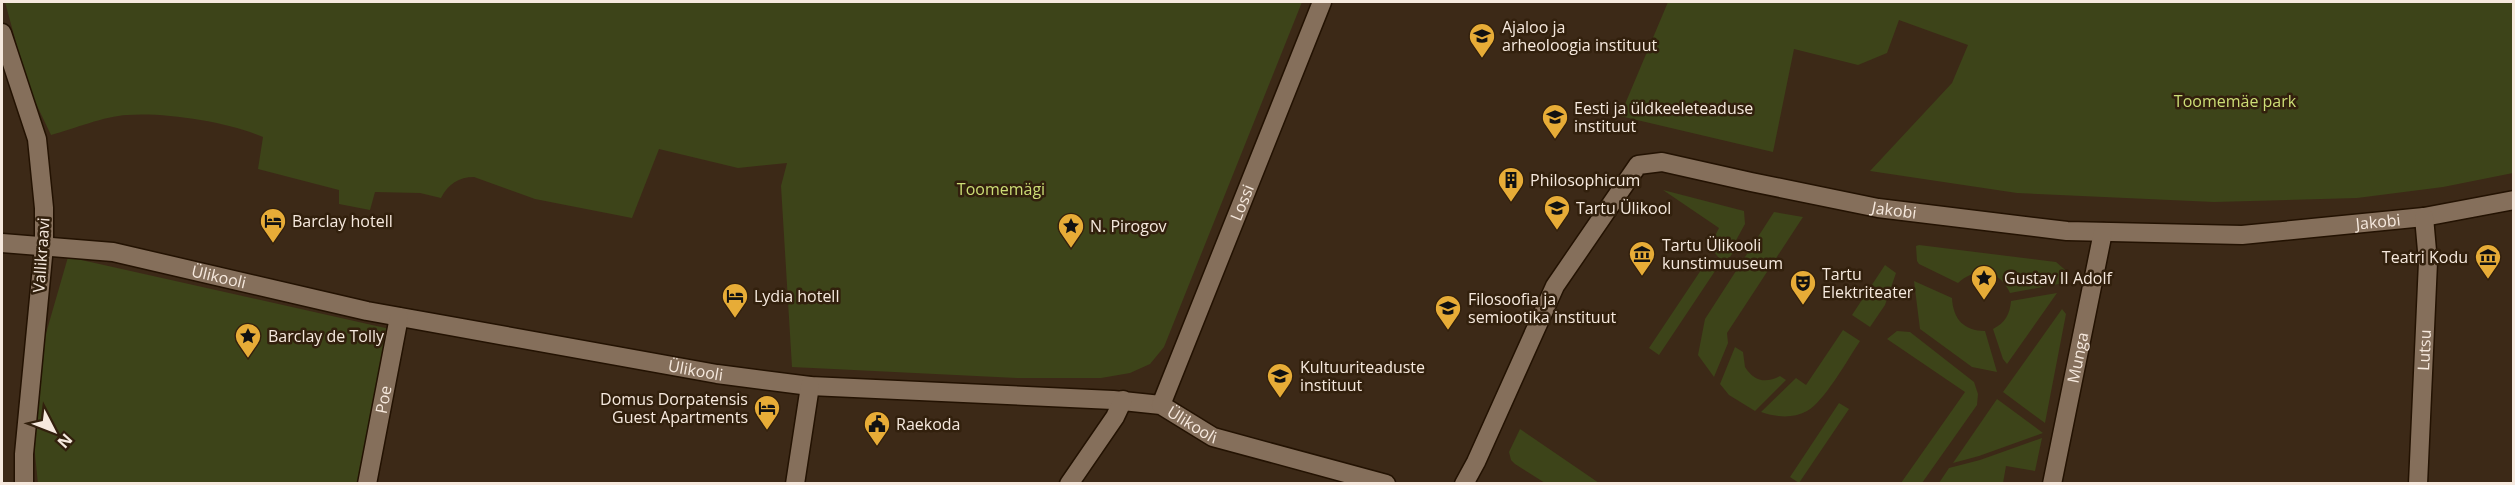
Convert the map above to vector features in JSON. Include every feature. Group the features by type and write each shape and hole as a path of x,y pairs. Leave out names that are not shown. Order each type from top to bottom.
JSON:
{"street":[{"name":"Lossi","path":"1161,405 1322,2"},
{"name":"Vallikraavi","path":"2,33 37,139 44,208 44,246 25,432 24,483"},
{"name":"Jakobi","path":"1464,483 1476,462 1556,286 1638,165 1662,162 1908,213 2067,231 2242,235 2424,217 2514,200"},
{"name":"Lutsu","path":"2418,483 2428,262 2424,217"},
{"name":"Munga","path":"2052,483 2103,232"},
{"name":"Ülikooli","path":"2,243 113,252 399,317 717,374 810,386 1123,400 1161,405 1213,436 1386,483"},
{"name":"Poe","path":"367,483 399,317"},
{"path":"795,483 810,386"},
{"path":"1070,483 1115,417 1123,400"}],"green space":[{"name":"Toomemägi","path":"5,2 1302,2 1164,347 1150,364 1130,373 1101,378 1017,378 792,367 781,186 787,163 738,168 659,149 632,218 535,199 474,177 454,182 441,198 420,193 375,192 370,210 339,204 339,190 258,169 263,137 233,127 178,117 142,114 99,120 51,135 28,87"},
{"name":"Toomemäe park","path":"1668,2 2513,2 2513,173 2443,187 2357,198 2214,202 2017,193 1870,171 1952,83 1968,45 1899,20 1887,53 1858,65 1794,49 1773,152 1620,116"},
{"path":"1663,190 1744,211 1745,224 1734,244 1737,247 1730,257 1721,261 1715,253 1722,243 1715,236 1719,228"},
{"path":"1774,212 1803,217 1727,333 1728,343 1714,377 1698,355 1705,319"},
{"path":"1916,246 2056,262 2070,274 2064,283 2010,293 2006,285 1994,275 1973,274 1958,283 1919,264"},
{"path":"68,257 390,329 365,483 38,484 33,435 38,361"},
{"path":"1705,264 1715,271 1659,355 1649,348"},
{"path":"1885,265 1896,273 1885,305 1870,327 1852,315"},
{"path":"1914,281 1952,298 1957,318 1961,322 1971,329 1985,331 1997,372 1972,367 1920,329"},
{"path":"2057,293 2007,364 2003,359 1993,329 2006,318 2011,301"},
{"path":"2062,309 2066,314 2045,423 2003,392"},
{"path":"1843,330 1860,341 1828,390 1814,406 1801,414 1790,416 1761,412 1796,378 1806,385"},
{"path":"1897,331 1910,332 1974,382 1978,394 1977,405 1922,483 1901,483 1965,392 1887,339"},
{"path":"1735,347 1743,352 1745,367 1756,378 1769,380 1780,376 1786,380 1755,411 1729,395 1720,384"},
{"path":"1997,399 2043,433 1953,463"},
{"path":"1839,403 1849,409 1799,483 1790,477"},
{"path":"1520,429 1599,483 1545,483 1515,464 1509,452"},
{"path":"2042,438 2035,471 2006,466 2003,483 1939,483 1949,468 1980,460"}],"place":[{"name":"Ajaloo ja arheoloogia instituut","path":"1482,59"},
{"name":"Eesti ja üldkeeleteaduse instituut","path":"1555,140"},
{"name":"Philosophicum","path":"1511,203"},
{"name":"Tartu Ülikool","path":"1557,231"},
{"name":"Barclay hotell","path":"273,244"},
{"name":"N. Pirogov","path":"1071,249"},
{"name":"Tartu Ülikooli kunstimuuseum","path":"1642,277"},
{"name":"Teatri Kodu","path":"2488,280"},
{"name":"Gustav II Adolf","path":"1984,301"},
{"name":"Tartu Elektriteater","path":"1803,306"},
{"name":"Lydia hotell","path":"735,319"},
{"name":"Filosoofia ja semiootika instituut","path":"1448,331"},
{"name":"Barclay de Tolly","path":"248,359"},
{"name":"Kultuuriteaduste instituut","path":"1280,399"},
{"name":"Domus Dorpatensis Guest Apartments","path":"767,431"},
{"name":"Raekoda","path":"877,447"}]}
